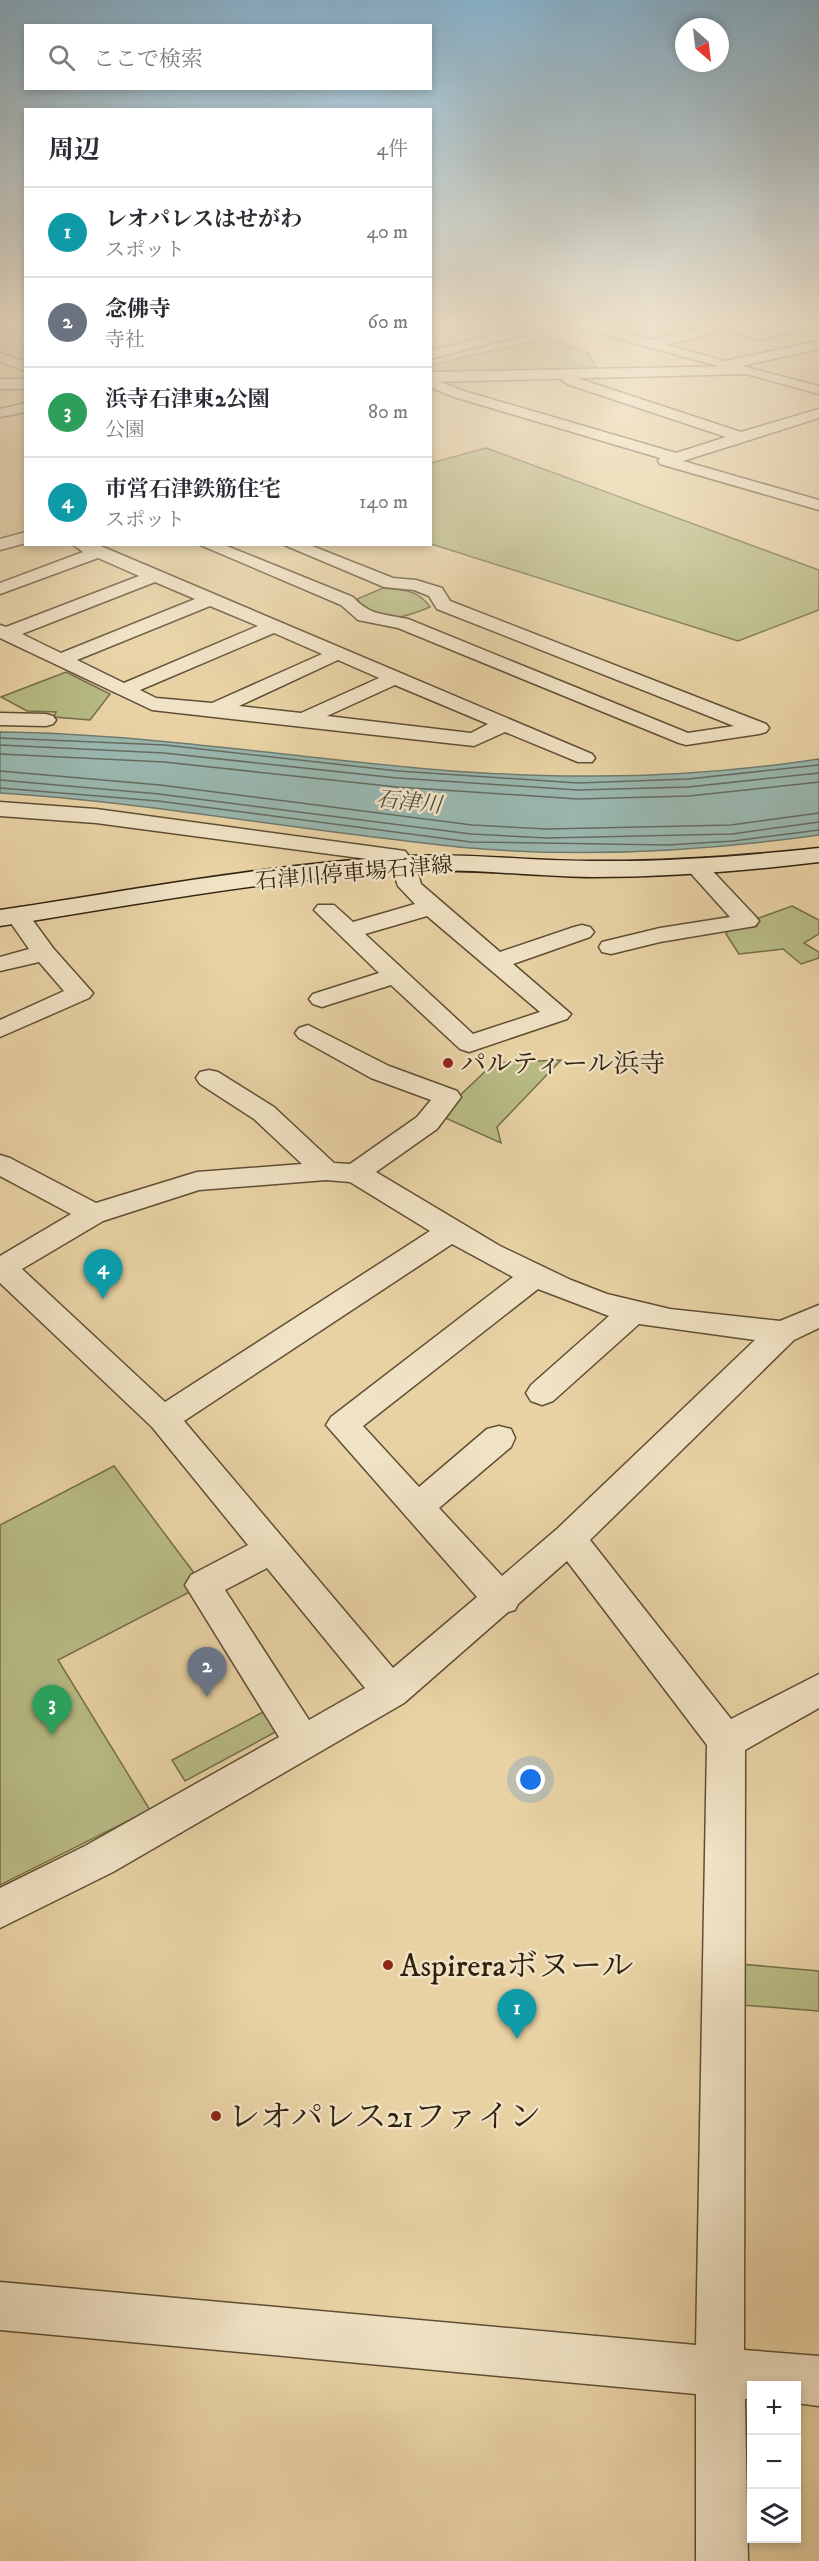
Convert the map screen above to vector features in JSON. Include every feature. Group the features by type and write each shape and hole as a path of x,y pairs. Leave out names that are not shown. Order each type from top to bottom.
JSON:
{"main road":[{"name":"石津川停車場石津線","path":"9,917 234,882 404,864 440,862 592,869 697,868 819,855"}],"street":[{"path":"627,443 674,456"},
{"path":"716,443 666,460 819,505"},
{"path":"0,545 24,538"},
{"path":"84,546 585,758"},
{"path":"211,546 347,601 357,614 375,620 401,623 686,739 759,728 443,605 436,592 416,585 390,583 295,546"},
{"path":"0,589 98,552"},
{"path":"2,633 154,576"},
{"path":"61,660 211,599"},
{"path":"124,690 274,626"},
{"path":"2,633 152,704 305,719 474,740 504,724"},
{"path":"215,709 337,654"},
{"path":"536,678 579,658"},
{"path":"305,719 394,678"},
{"path":"0,718 46,720"},
{"path":"0,809 96,816 397,856 404,864 410,886 431,907 558,1014 469,1044 326,910"},
{"path":"611,947 660,935 747,921 697,868"},
{"path":"349,931 431,907"},
{"path":"0,1029 80,993 9,917"},
{"path":"495,962 582,932"},
{"path":"0,964 44,952"},
{"path":"322,999 396,975"},
{"path":"308,1033 380,1072 448,1097 427,1123 356,1173"},
{"path":"209,1078 264,1113 326,1171"},
{"path":"0,1164 93,1214"},
{"path":"391,1692 163,1419 1,1268 93,1214 197,1181 326,1171 356,1173 535,1276 633,1312 704,1324 783,1332"},
{"path":"163,1419 452,1230"},
{"path":"502,1600 342,1425 535,1276"},
{"path":"542,1393 633,1312"},
{"path":"0,1909 99,1859 391,1692 502,1600 569,1539 783,1332 819,1316"},
{"path":"418,1507 499,1438"},
{"path":"569,1539 726,1741 720,2371 722,2561"},
{"path":"271,1549 204,1585 303,1743"},
{"path":"726,1741 819,1690"},
{"path":"0,2307 819,2381"}],"green space":[{"path":"486,448 819,570 819,610 738,641 432,544 432,463"},
{"path":"383,588 415,594 430,607 391,618 373,614 357,599"},
{"path":"66,672 110,694 90,720 54,717 56,712 27,711 1,697"},
{"path":"792,906 819,920 819,934 804,943 819,952 819,958 801,964 783,949 739,954 726,934 730,929 757,926 756,919"},
{"path":"561,1060 497,1127 501,1143 443,1117 453,1102 494,1063"},
{"path":"114,1466 203,1585 58,1660 150,1810 0,1885 0,1525"},
{"path":"267,1710 281,1729 185,1781 172,1760"},
{"path":"740,1964 819,1971 819,2011 742,2005"}],"water":[{"name":"石津川","path":"0,732 73,734 362,763 507,774 609,776 669,774 759,767 819,759 819,835 689,849 601,852 514,851 411,842 177,811 0,793"}],"place":[{"name":"パルティール浜寺","path":"448,1063"},
{"name":"市営石津鉄筋住宅","path":"103,1299"},
{"name":"念佛寺","path":"207,1697"},
{"name":"浜寺石津東2公園","path":"52,1735"},
{"name":"Aspireraボヌール","path":"388,1965"},
{"name":"レオパレスはせがわ","path":"517,2039"},
{"name":"レオパレス21ファイン","path":"216,2116"}]}
